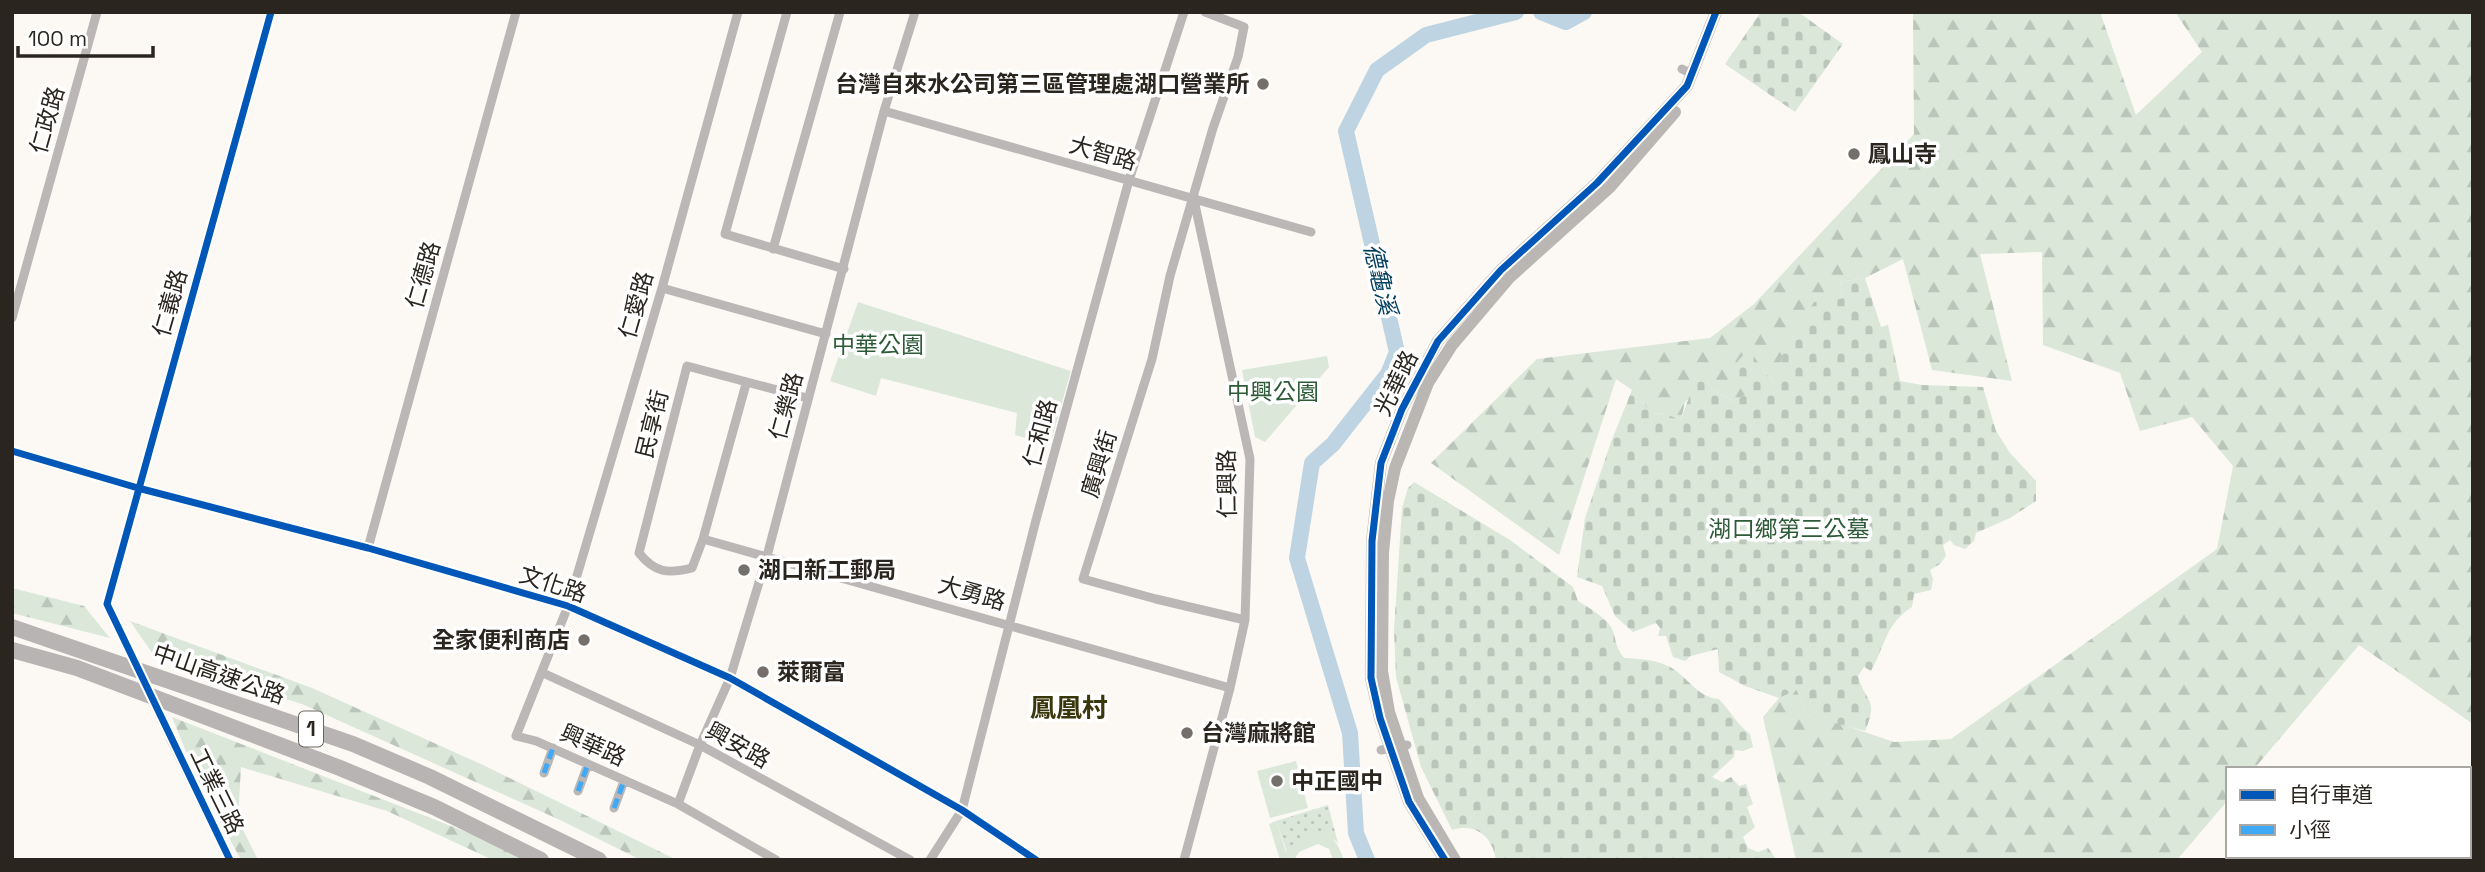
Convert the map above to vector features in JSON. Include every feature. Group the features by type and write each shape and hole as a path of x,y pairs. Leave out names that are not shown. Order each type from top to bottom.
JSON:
{"highway":[{"name":"中山高速公路","path":"12,627 353,744 442,782 599,860"},
{"name":"中山高速公路","path":"12,650 77,668 341,768 434,807 541,860"}],"street":[{"name":"仁政路","path":"12,318 97,12"},
{"name":"仁義路","path":"107,604 271,12"},
{"name":"仁德路","path":"368,548 516,12"},
{"name":"仁愛路","path":"568,606 662,288 738,12"},
{"path":"787,12 725,234 844,270"},
{"path":"773,250 840,12"},
{"name":"仁樂路","path":"678,804 700,745 730,678 767,556 884,111 915,12"},
{"name":"仁和路","path":"930,860 962,810 1036,520 1129,180 1184,12"},
{"name":"仁興路","path":"1184,860 1230,688 1245,620 1250,458 1194,199 1213,128 1238,57 1244,27 1205,12"},
{"name":"光華路","path":"1445,860 1409,802 1371,678 1372,541 1381,463 1402,409 1437,341 1501,270 1671,106 1687,86 1687,71 1716,12"},
{"name":"光華路","path":"1455,860 1418,798 1394,747 1382,671 1382,565 1388,502 1395,468 1428,383 1452,345 1474,324 1509,278 1610,187 1657,135 1692,90 1724,12"},
{"name":"大智路","path":"884,111 1311,232"},
{"name":"廣興街","path":"1194,199 1170,276 1152,359 1083,579 1245,620"},
{"path":"662,288 826,334"},
{"name":"民享街","path":"703,538 692,568 672,573 649,565 639,553 687,366 746,384 807,398"},
{"path":"703,538 746,384"},
{"name":"文化路","path":"12,451 138,488 368,548 568,606 730,678 962,810 1036,860"},
{"name":"大勇路","path":"703,538 1230,688"},
{"name":"興華路","path":"568,606 516,736 536,740 678,804 776,860"},
{"name":"興安路","path":"543,673 700,745 910,860"},
{"name":"工業三路","path":"170,738 230,860"},
{"path":"544,773 553,748"},
{"path":"578,791 588,764"},
{"path":"614,808 624,781"}],"green space":[{"path":"1761,12 1798,12 1843,44 1795,112 1725,64"},
{"path":"1913,12 2100,12 2136,115 2202,52 2175,12 2473,12 2473,724 2359,645 2256,767 2226,767 2226,802 2177,860 1796,860 1763,717 1779,698 1797,689 1809,716 1894,742 1951,739 2217,549 2233,466 2192,417 2140,431 2120,373 2043,345 2042,252 1980,254 2012,381 1932,370 1903,259 1865,278 1840,282 1843,298 1832,301 1777,387 1748,350 1745,395 1734,401 1714,391 1706,382 1685,402 1681,420 1666,414 1651,413 1632,390 1616,379 1559,555 1431,463 1537,359 1710,338 1754,304 1914,134"},
{"name":"湖口鄉第三公墓","path":"1865,278 1881,327 1888,325 1900,381 1922,385 1983,387 1996,431 2010,453 2036,481 2036,501 2010,518 1976,533 1974,541 1965,549 1954,545 1950,540 1943,545 1946,556 1930,570 1933,579 1931,590 1914,594 1912,607 1903,613 1891,628 1871,671 1864,667 1858,676 1871,706 1865,731 1809,716 1797,690 1779,698 1745,686 1719,672 1718,649 1691,656 1685,661 1673,657 1666,636 1658,636 1660,628 1656,623 1633,632 1615,616 1602,586 1577,577 1585,518 1632,390 1651,413 1666,414 1681,420 1694,381 1706,382 1714,391 1734,401 1745,395 1729,372 1748,349 1776,386 1782,356 1814,302 1843,298 1840,282"},
{"name":"中華公園","path":"858,302 1071,371 1050,445 1015,435 1017,413 881,378 876,396 830,381"},
{"name":"中興公園","path":"1327,356 1329,367 1265,442 1255,437 1242,370"},
{"path":"1414,482 1510,540 1573,587 1578,601 1611,626 1624,658 1663,664 1675,670 1704,695 1719,699 1750,734 1753,747 1743,751 1735,750 1734,757 1712,777 1722,782 1731,777 1739,786 1746,784 1753,804 1747,807 1755,827 1743,837 1748,848 1758,852 1768,848 1777,860 1496,860 1491,844 1482,833 1468,828 1452,830 1421,767 1396,677 1394,630 1402,508 1408,488"},
{"path":"12,588 84,606 110,638 12,613"},
{"path":"130,621 312,688 483,765 677,860 641,860 560,820 302,704 155,657"},
{"path":"172,717 479,837 526,860 493,860 387,811 241,767 238,820 258,860 241,860 196,776"},
{"path":"1296,761 1308,808 1270,818 1257,771"},
{"path":"1328,805 1338,843 1326,834 1287,852 1276,821"},
{"path":"1276,821 1286,852 1304,838 1320,833 1333,839 1344,860 1333,860 1329,849 1318,844 1299,852 1294,860 1280,860 1269,824"}],"waterway":[{"name":"德龜溪","path":"1367,860 1356,833 1350,733 1297,558 1312,463 1333,444 1388,374 1397,352 1346,131 1377,70 1426,35 1516,12"},
{"name":"德龜溪","path":"1541,12 1566,22 1584,12"}],"tunnel":[{"path":"107,604 170,738"}],"marked path":[{"path":"544,773 553,748"},
{"path":"578,791 588,764"},
{"path":"614,808 624,781"}],"cycle path":[{"path":"230,860 107,604 271,12"},
{"path":"1445,860 1409,802 1380,718 1371,678 1372,541 1381,463 1402,409 1438,341 1501,270 1597,183 1687,86 1716,12"},
{"path":"12,451 138,488 368,548 568,606 730,678 962,810 1036,860"}],"place":[{"name":"台灣自來水公司第三區管理處湖口營業所","path":"1263,84"},
{"name":"鳳山寺","path":"1854,154"},
{"name":"湖口新工郵局","path":"744,570"},
{"name":"全家便利商店","path":"584,640"},
{"name":"萊爾富","path":"763,672"},
{"name":"台灣麻將館","path":"1187,733"},
{"name":"中正國中","path":"1277,781"}],"district":[{"name":"鳳凰村","path":"1069,708"}]}
